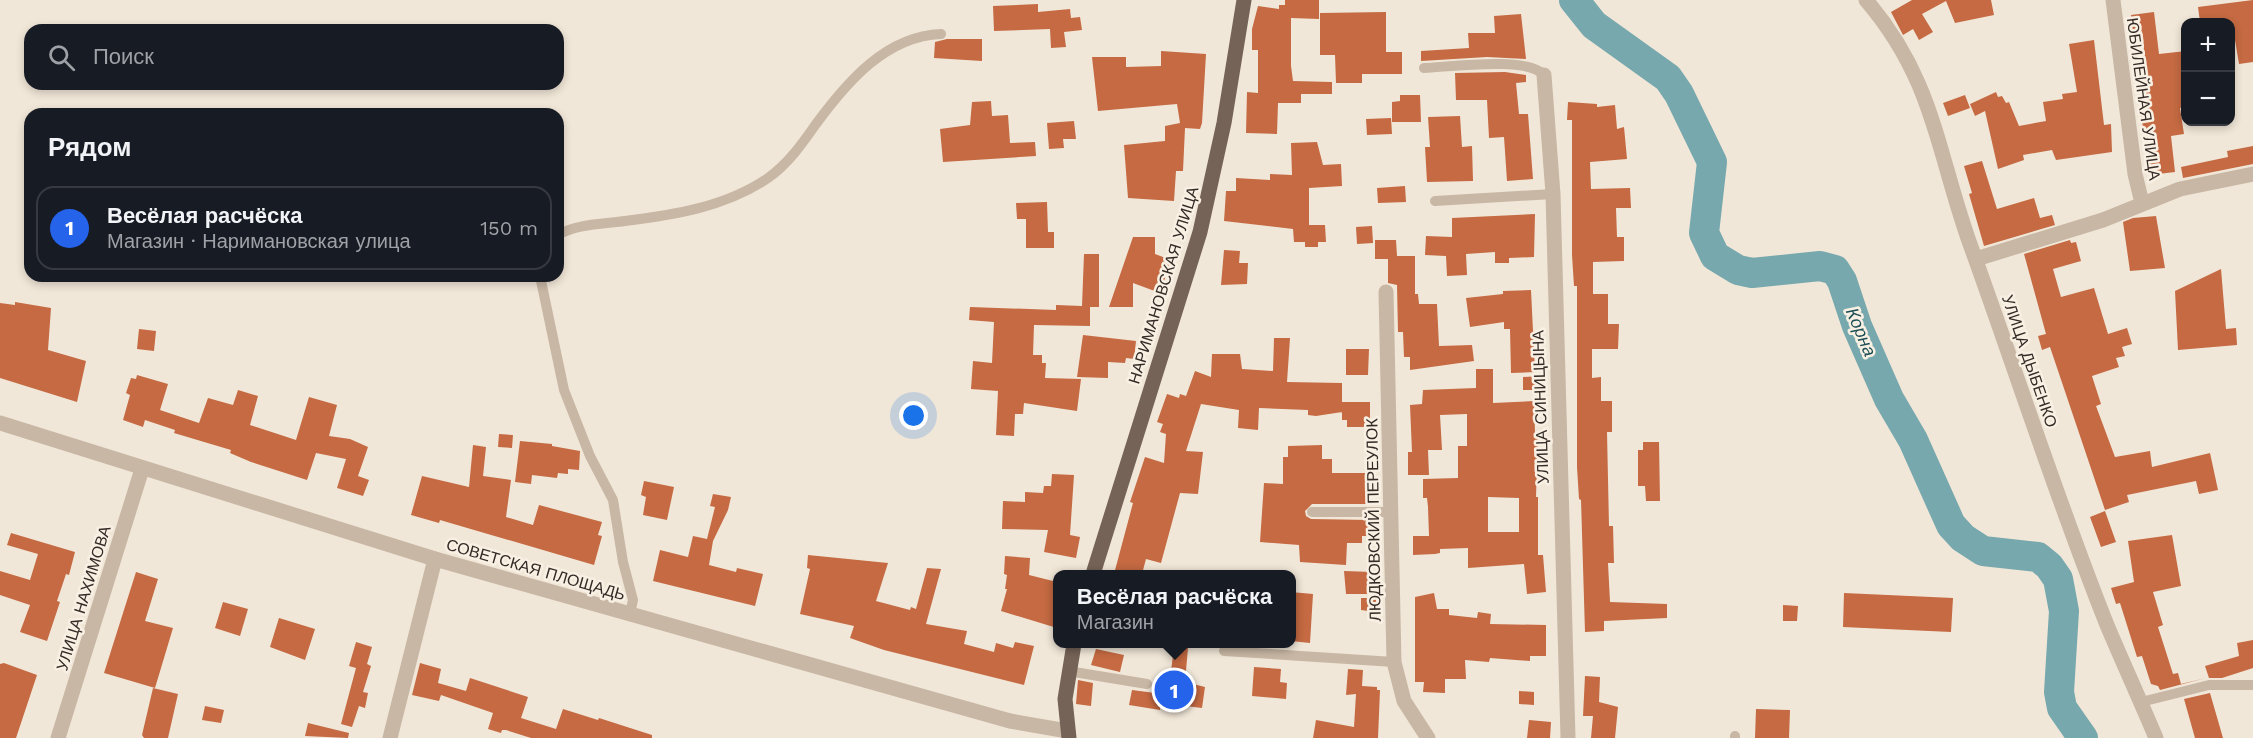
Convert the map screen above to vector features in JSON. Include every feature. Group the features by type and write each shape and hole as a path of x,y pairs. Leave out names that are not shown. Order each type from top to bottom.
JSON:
{"main road":[{"name":"НАРИМАНОВСКАЯ УЛИЦА","path":"1094,570 1200,232 1224,123 1244,0"},
{"path":"1068,735 1065,699 1073,648"}],"street":[{"name":"УЛИЦА ДЫБЕНКО","path":"1866,0 1894,36 1920,84 1976,259 2072,531 2108,626 2156,738"},
{"name":"ЮБИЛЕЙНАЯ УЛИЦА","path":"2113,0 2135,174 2142,203"},
{"name":"УЛИЦА СИНИЦЫНА","path":"1544,75 1553,194 1568,738"},
{"path":"1976,259 2085,226 2180,189 2253,174"},
{"name":"ЛЮДКОВСКИЙ ПЕРЕУЛОК","path":"1386,292 1394,662 1404,701 1428,738"},
{"name":"СОВЕТСКАЯ ПЛОЩАДЬ","path":"0,423 435,559 1010,721 1068,735"},
{"name":"УЛИЦА НАХИМОВА","path":"58,738 142,469"},
{"path":"390,738 435,559"}],"lane":[{"path":"564,233 585,227 694,210 757,185 778,171 834,101 875,60 904,41 918,36 941,34"},
{"path":"1424,68 1515,65 1534,67 1544,75"},
{"path":"1435,201 1553,194"},
{"path":"541,282 564,390 590,456 613,500 622,562 633,600 630,614"},
{"path":"1312,512 1391,512"},
{"path":"1224,651 1394,662"},
{"path":"1068,671 1147,684"},
{"path":"2140,702 2209,685 2253,685"}],"building":[{"path":"1285,0 1319,0 1319,19 1291,18 1293,81 1332,82 1332,94 1301,94 1301,103 1278,103 1277,134 1246,133 1247,92 1258,93 1258,50 1252,50 1252,29 1258,6 1279,9 1279,5 1285,5"},
{"path":"1912,0 1991,0 1994,15 1955,23 1946,1 1922,14 1933,32 1919,40 1913,29 1903,35 1891,12"},
{"path":"2253,0 2253,62 2239,64 2235,40 2235,18 2199,18 2198,7"},
{"path":"1038,4 1038,12 1070,9 1071,18 1080,17 1082,30 1064,32 1066,47 1051,48 1050,29 994,31 993,6"},
{"path":"1386,12 1386,52 1402,52 1402,74 1362,74 1362,83 1336,83 1335,55 1320,55 1320,13"},
{"path":"2154,12 2159,54 2181,52 2180,108 2184,134 2171,136 2175,172 2150,175 2140,108 2148,107 2144,74 2138,75 2136,60 2145,59 2142,31 2133,33 2131,15"},
{"path":"1521,14 1526,59 1487,57 1421,61 1421,51 1469,48 1468,33 1495,33 1494,16"},
{"path":"947,39 982,39 982,61 934,58 935,42"},
{"path":"2094,40 2104,125 2111,124 2112,152 2056,160 2052,150 2023,155 2024,160 1998,169 1985,111 1975,116 1970,104 1996,92 1998,97 2002,96 2006,103 2009,102 2019,126 2046,121 2043,102 2063,99 2062,94 2077,92 2069,44"},
{"path":"1161,51 1206,54 1202,123 1200,129 1185,128 1183,171 1176,171 1174,201 1128,198 1124,145 1165,141 1165,126 1180,123 1177,104 1098,111 1092,57 1126,57 1126,67 1161,66"},
{"path":"1505,72 1526,75 1526,82 1516,83 1519,114 1528,114 1533,179 1507,181 1504,137 1489,138 1487,100 1456,100 1455,73"},
{"path":"1400,95 1420,95 1421,122 1392,122 1392,102 1400,101"},
{"path":"1965,95 1970,108 1948,116 1943,103"},
{"path":"991,101 992,116 1008,115 1010,143 1035,142 1036,156 943,162 940,129 970,125 972,102"},
{"path":"1568,102 1597,104 1597,107 1615,105 1617,129 1624,127 1627,159 1590,162 1591,189 1630,188 1631,208 1616,208 1617,237 1624,237 1624,261 1593,262 1593,294 1608,294 1608,324 1619,324 1618,349 1592,349 1592,378 1601,377 1601,401 1612,401 1612,432 1607,432 1609,526 1613,526 1614,563 1608,563 1610,602 1667,604 1667,618 1604,621 1604,631 1585,632 1581,500 1579,499 1577,467 1577,286 1574,286 1572,255 1572,120 1567,120"},
{"path":"1460,116 1462,147 1472,146 1473,181 1427,182 1425,147 1430,147 1428,117"},
{"path":"1391,118 1392,134 1367,135 1366,119"},
{"path":"1074,121 1076,139 1063,139 1064,148 1049,149 1047,123"},
{"path":"1317,142 1323,165 1341,164 1342,186 1309,188 1309,225 1325,225 1326,242 1318,242 1318,247 1305,247 1305,242 1294,242 1293,229 1224,221 1226,191 1236,191 1236,178 1270,180 1270,174 1292,175 1291,143"},
{"path":"2253,146 2253,164 2183,178 2181,167 2228,157 2227,151"},
{"path":"1982,161 1997,209 2034,198 2040,218 2052,215 2055,225 1984,246 1969,194 1972,193 1964,166"},
{"path":"1405,186 1406,202 1378,203 1377,188"},
{"path":"1047,202 1048,232 1054,232 1054,248 1026,248 1026,219 1017,219 1016,203"},
{"path":"1535,214 1534,257 1509,258 1509,263 1495,263 1495,252 1466,254 1467,275 1447,276 1446,256 1425,255 1426,236 1452,237 1452,218"},
{"path":"2156,216 2165,268 2130,271 2123,222 2133,218"},
{"path":"1372,226 1373,243 1357,244 1356,227"},
{"path":"1133,237 1155,237 1155,254 1171,260 1160,293 1133,283 1133,307 1109,307"},
{"path":"1375,240 1396,240 1397,256 1415,256 1415,294 1418,294 1419,304 1437,304 1439,346 1472,345 1474,361 1410,370 1410,357 1404,357 1403,332 1398,332 1397,285 1388,283 1388,259 1375,259"},
{"path":"2070,240 2071,243 2076,242 2081,261 2053,269 2061,297 2094,288 2108,334 2127,328 2132,344 2122,347 2125,356 2116,358 2119,367 2092,376 2101,404 2096,406 2115,457 2150,451 2152,467 2210,453 2218,490 2199,494 2196,481 2127,495 2129,502 2105,510 2050,347 2042,350 2038,336 2046,334 2024,254"},
{"path":"1224,250 1240,251 1239,263 1248,263 1247,284 1221,285"},
{"path":"1084,254 1099,254 1099,307 1090,307 1090,326 1034,325 1033,355 1042,355 1042,363 1046,363 1045,378 1081,379 1077,411 1024,403 1023,414 1015,414 1014,436 996,435 998,391 971,389 973,361 992,363 994,322 969,320 970,307 1056,310 1056,305 1082,306"},
{"path":"2221,269 2226,329 2236,328 2237,345 2178,350 2175,291"},
{"path":"1531,290 1535,372 1511,373 1510,329 1504,329 1504,322 1470,327 1466,298 1503,294 1503,291"},
{"path":"15,302 51,308 48,350 86,361 77,402 0,378 0,303 15,305"},
{"path":"139,329 156,331 154,351 137,349"},
{"path":"1083,335 1136,341 1134,359 1126,358 1125,363 1108,362 1108,378 1077,377"},
{"path":"1274,338 1290,338 1287,382 1342,383 1342,412 1316,416 1308,415 1308,410 1259,408 1258,430 1238,428 1239,410 1201,404 1186,451 1203,452 1198,494 1180,493 1161,563 1146,559 1143,570 1115,570 1133,503 1130,502 1145,457 1164,463 1166,434 1160,432 1163,424 1157,422 1167,394 1179,398 1180,394 1186,396 1195,371 1211,377 1212,354 1240,354 1242,369 1273,371"},
{"path":"1346,349 1369,349 1368,375 1346,375"},
{"path":"1476,369 1493,369 1493,403 1534,401 1535,433 1538,433 1536,497 1538,497 1538,555 1543,555 1546,592 1527,594 1524,564 1468,568 1468,548 1440,549 1440,553 1413,555 1413,536 1429,536 1428,507 1427,498 1423,498 1423,479 1458,478 1458,446 1467,446 1467,414 1440,415 1442,450 1428,450 1429,475 1408,475 1408,452 1412,452 1410,405 1422,404 1423,390 1476,388","holes":["1488,497 1519,498 1519,532 1488,532"]},
{"path":"137,375 168,384 160,410 199,423 208,398 233,405 238,390 258,396 250,425 296,440 309,397 337,405 329,436 350,439 368,447 358,476 369,480 363,496 337,488 346,459 316,453 307,480 251,462 230,453 231,450 174,433 175,430 145,420 143,427 123,420 130,395 126,393 131,378 136,379"},
{"path":"1541,376 1542,390 1523,390 1523,377"},
{"path":"1342,402 1370,402 1370,427 1347,427 1347,420 1342,420"},
{"path":"499,434 513,435 512,448 498,447"},
{"path":"520,441 552,444 552,446 580,451 579,470 568,469 568,474 558,473 557,478 532,475 531,484 515,482"},
{"path":"1643,442 1659,442 1660,501 1646,501 1645,486 1638,486 1638,450 1643,450"},
{"path":"473,445 486,447 483,476 511,480 506,517 533,525 539,505 602,522 598,535 602,536 594,565 440,520 439,523 411,515 422,476 469,487"},
{"path":"1322,445 1322,459 1332,459 1332,473 1368,473 1368,504 1312,504 1305,511 1306,516 1311,519 1369,520 1369,536 1362,536 1362,543 1347,543 1346,565 1300,562 1299,545 1260,542 1264,483 1283,484 1283,457 1288,457 1288,446"},
{"path":"1052,474 1074,475 1070,535 1080,537 1076,558 1044,552 1048,530 1002,529 1003,501 1025,502 1025,492 1043,493 1044,486 1051,486"},
{"path":"644,481 674,487 667,520 643,515 646,497 641,495"},
{"path":"713,494 731,497 728,510 713,541 709,565 736,572 737,568 763,574 755,606 653,581 660,550 688,557 693,536 707,539 715,507 710,506"},
{"path":"2105,511 2116,542 2101,547 2090,517"},
{"path":"11,533 75,552 69,575 66,574 57,601 60,602 47,641 20,632 30,605 0,595 0,571 30,580 38,554 7,545"},
{"path":"2172,535 2181,586 2153,592 2163,625 2158,627 2173,674 2178,673 2181,684 2206,678 2160,690 2158,686 2151,684 2142,656 2137,657 2120,603 2116,604 2111,588 2134,582 2128,541"},
{"path":"808,555 888,563 876,601 910,610 911,607 916,609 927,568 941,569 926,624 967,631 964,644 994,652 996,643 1013,648 1015,642 1034,646 1024,685 884,650 850,638 854,626 800,614 810,569 807,568"},
{"path":"1005,556 1030,558 1029,575 1053,581 1053,627 1001,611 1007,589 1005,589 1007,575 1004,574"},
{"path":"1344,571 1373,572 1372,594 1346,594"},
{"path":"136,572 158,579 145,621 173,628 155,688 104,673"},
{"path":"1296,592 1313,594 1310,643 1296,642"},
{"path":"1434,593 1437,609 1449,609 1449,615 1477,618 1478,612 1491,614 1490,624 1546,625 1546,656 1530,656 1530,661 1490,658 1489,662 1465,660 1466,679 1445,679 1445,693 1423,692 1424,682 1415,682 1415,597"},
{"path":"1844,593 1953,598 1951,632 1843,627"},
{"path":"1361,598 1376,598 1376,612 1361,610"},
{"path":"223,602 248,609 240,636 215,628"},
{"path":"1783,605 1798,606 1797,621 1783,621"},
{"path":"279,618 315,629 305,660 270,647"},
{"path":"2253,640 2253,668 2222,678 2209,678 2205,666 2239,656 2237,643"},
{"path":"356,642 372,647 367,664 371,666 363,692 368,693 365,708 359,706 352,727 341,724 356,668 349,666"},
{"path":"1174,648 1188,648 1185,682 1205,687 1202,708 1161,703 1160,710 1129,705 1132,690 1155,693 1156,687 1166,688 1167,680 1170,680"},
{"path":"1096,649 1124,655 1120,672 1091,665"},
{"path":"4,663 37,675 16,738 0,738 0,664"},
{"path":"420,663 441,669 438,683 466,691 470,678 528,697 521,718 556,729 563,709 652,735 652,738 531,738 506,730 502,730 501,733 488,729 493,713 441,695 439,701 412,695"},
{"path":"1254,667 1281,669 1280,682 1287,683 1286,699 1252,696"},
{"path":"1348,669 1363,670 1362,686 1377,687 1377,690 1380,690 1378,738 1313,738 1316,720 1354,727 1356,694 1346,695"},
{"path":"1585,676 1600,677 1599,702 1618,707 1615,738 1591,738 1593,716 1583,716"},
{"path":"1078,680 1093,683 1091,706 1076,704"},
{"path":"153,688 178,694 168,738 144,738 142,735"},
{"path":"1519,691 1534,692 1534,705 1519,704"},
{"path":"2210,693 2223,738 2195,738 2184,699"},
{"path":"205,706 224,710 221,723 202,720"},
{"path":"1756,709 1790,710 1789,738 1755,738"},
{"path":"1529,720 1551,722 1550,738 1527,738"},
{"path":"308,723 349,733 348,738 305,736"}],"waterway":[{"name":"Корна","path":"1574,0 1594,25 1668,78 1679,94 1712,162 1704,233 1715,256 1738,270 1752,273 1820,266 1835,270 1842,281 1857,326 1889,399 1913,440 1951,525 1963,538 1983,551 2038,557 2049,566 2058,579 2064,611 2059,692 2062,708 2083,738"}],"place":[{"name":"Весёлая расчёска","path":"1174,690"}]}
